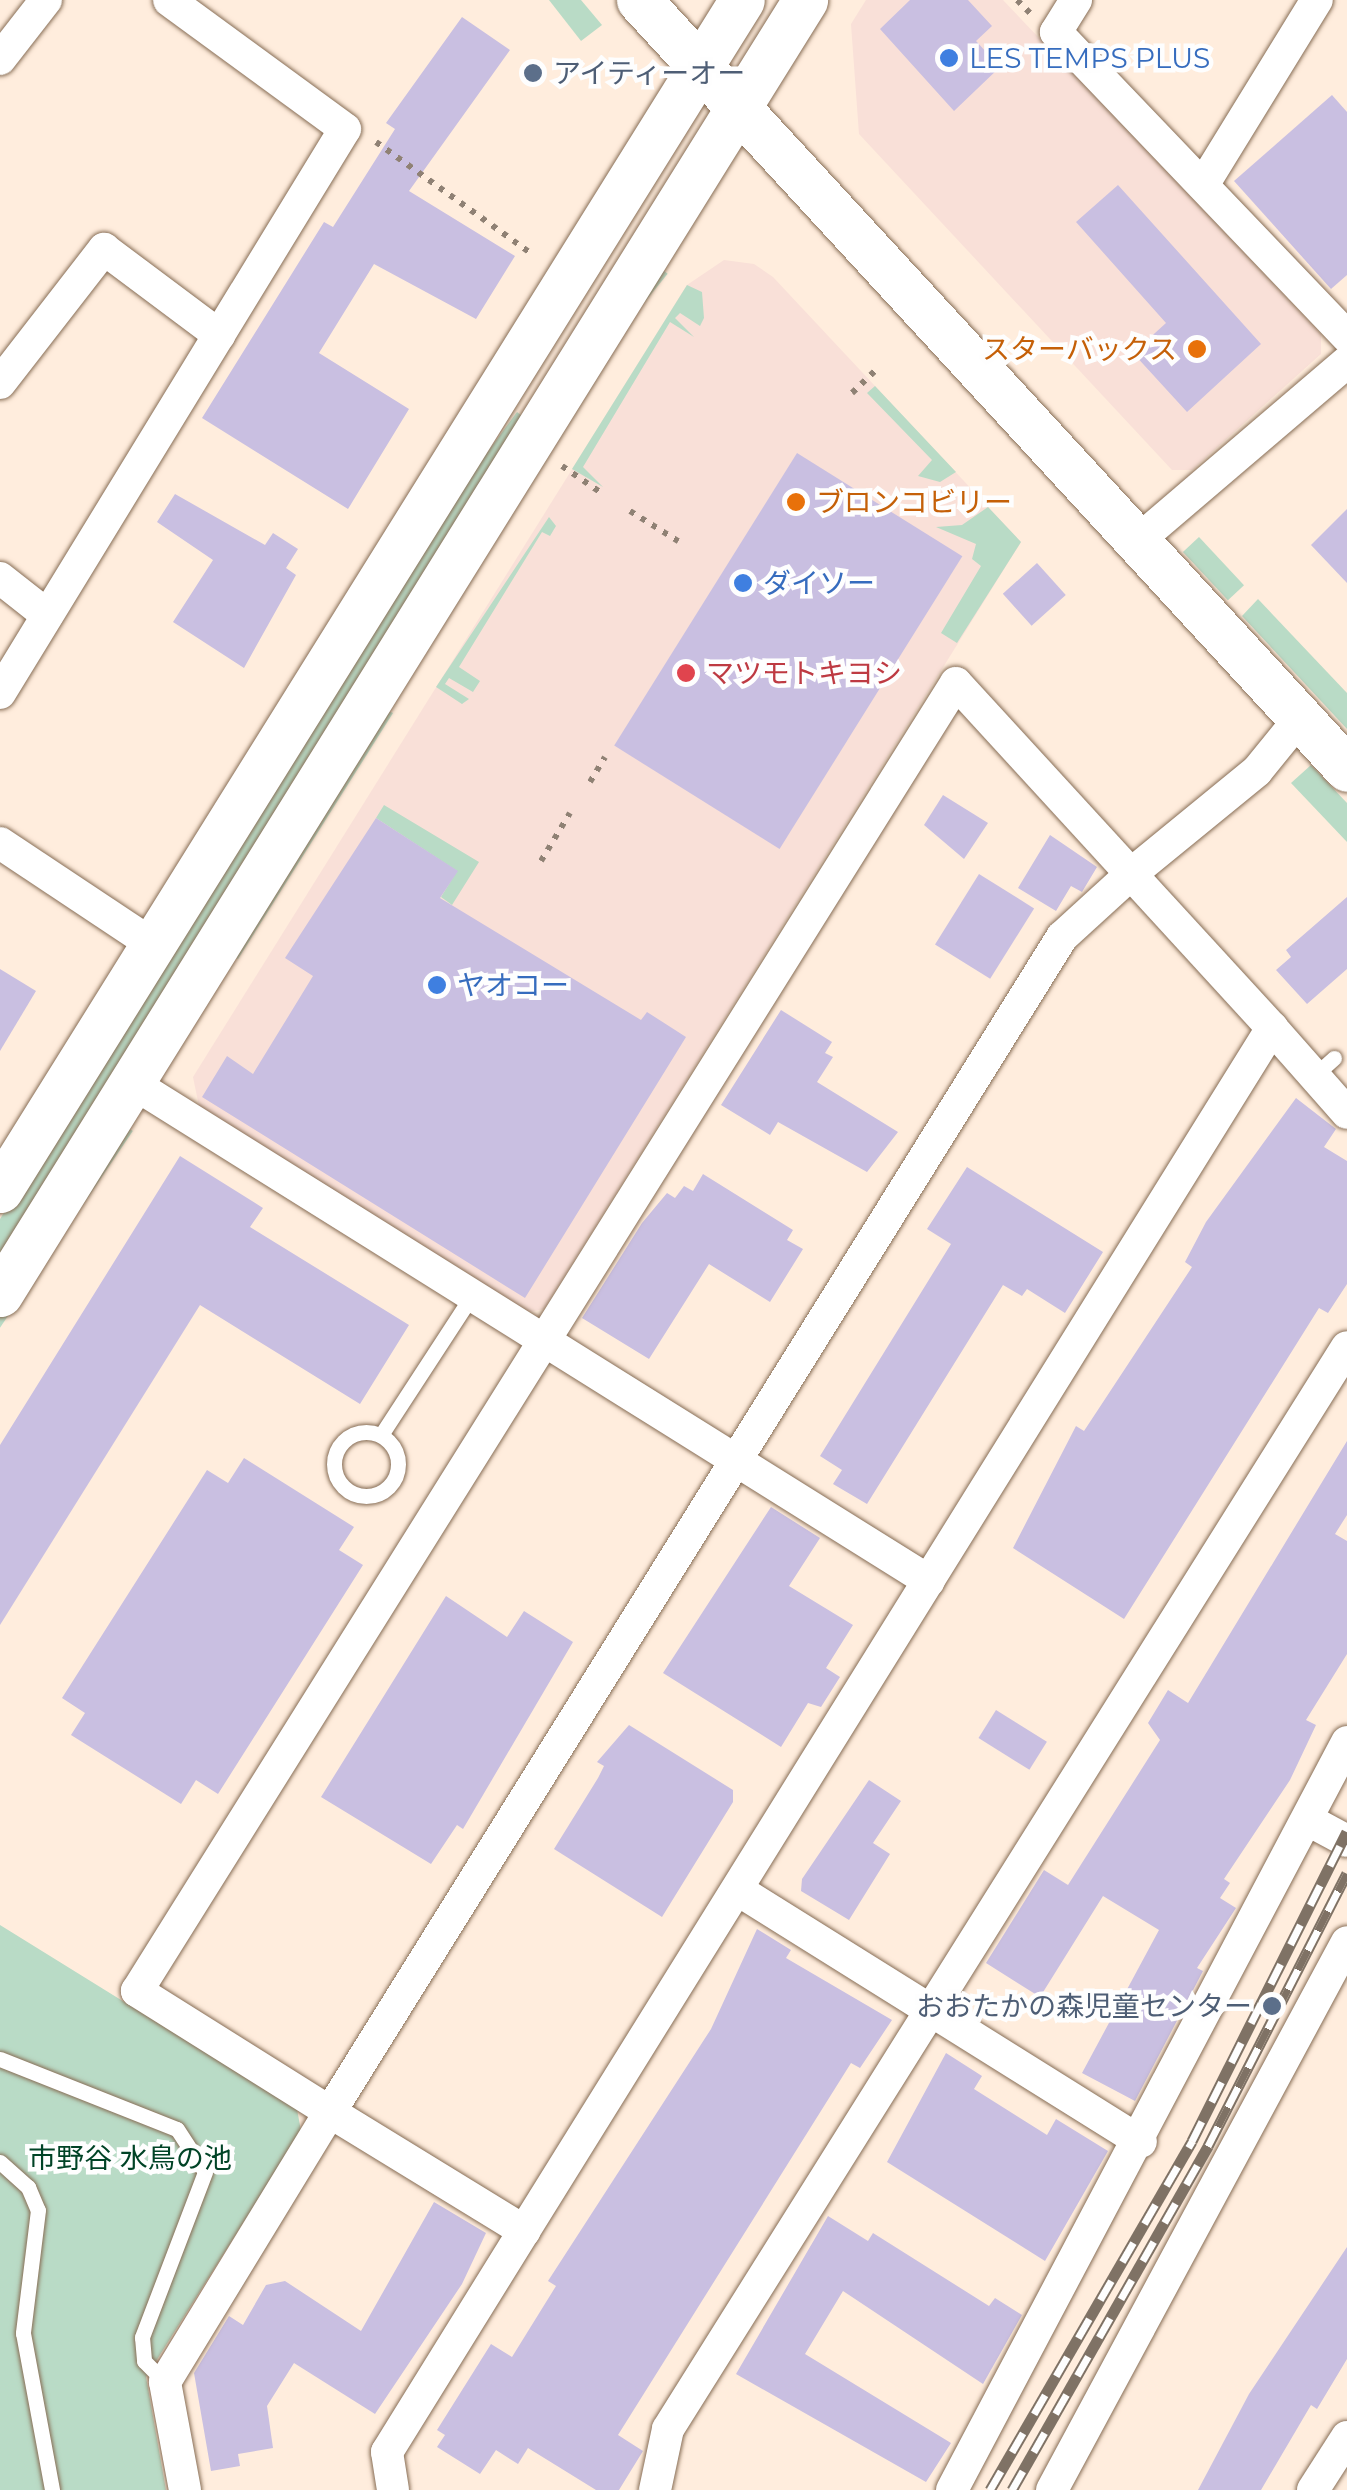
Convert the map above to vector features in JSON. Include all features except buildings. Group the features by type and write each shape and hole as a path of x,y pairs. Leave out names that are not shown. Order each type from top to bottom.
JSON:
{"street":[{"path":"0,59 46,0"},
{"path":"0,693 344,129 169,0"},
{"path":"639,0 698,70 1134,544 1347,769"},
{"path":"0,1190 742,0"},
{"path":"0,1294 805,0"},
{"path":"1076,0 1056,32 1347,337"},
{"path":"1203,186 1317,0"},
{"path":"0,384 104,249 218,335"},
{"path":"1134,544 1347,362"},
{"path":"0,578 47,616"},
{"path":"524,2232 137,1991 956,683 1272,1028 1324,1067 1347,1113"},
{"path":"184,2490 165,2382 1062,936 1131,874 1257,772 1300,718"},
{"path":"0,843 152,944"},
{"path":"394,2490 387,2452 1272,1028"},
{"path":"130,1082 929,1581"},
{"path":"655,2490 668,2429 1347,1347"},
{"path":"952,2490 1142,2142 1347,1742"},
{"path":"1308,1820 1347,1841"},
{"path":"738,1890 1142,2142"},
{"path":"1052,2490 1347,1942"},
{"path":"1313,2490 1347,2437"}],"lane":[{"path":"381,1436 471,1296"},
{"path":"350,1435 381,1436 396,1451 398,1472 376,1494 355,1494 334,1472 336,1450 350,1435"},
{"path":"0,2059 178,2129 205,2172 142,2337 144,2361 165,2382"},
{"path":"0,2162 28,2188 38,2210 22,2319 52,2490"}],"path":[{"path":"344,129 368,136 533,255"},
{"path":"852,393 875,372"},
{"path":"562,466 600,492"},
{"path":"630,511 678,541"},
{"path":"590,782 605,757"},
{"path":"541,860 570,813"}],"shaded area":[{"path":"866,0 1003,0 1321,334 1321,354 1192,470 1172,470 859,134 851,24"},
{"path":"724,260 754,264 773,277 1021,542 544,1309 529,1312 199,1106 193,1077 687,285"}],"green space":[{"path":"549,0 581,0 602,25 581,41"},
{"path":"663,270 668,274 527,448 522,444"},
{"path":"687,285 702,292 704,318 700,326 680,313 675,318 694,337 670,322 583,467 603,487 572,469"},
{"path":"875,386 956,472 940,482 918,476 932,460 867,393"},
{"path":"517,412 525,418 0,1257 0,1219 431,529"},
{"path":"988,507 1021,542 957,643 941,633 981,566 972,559 976,544 936,527 962,525"},
{"path":"549,517 556,526 550,536 542,532 459,667 480,681 473,692 449,678 445,684 469,699 462,704 436,687"},
{"path":"1199,537 1244,585 1228,600 1183,552"},
{"path":"1258,599 1347,693 1347,729 1242,616"},
{"path":"386,710 393,713 238,959 233,956"},
{"path":"1311,765 1347,803 1347,842 1291,783"},
{"path":"384,805 479,862 452,905 441,897 457,871 376,818"},
{"path":"127,1127 133,1131 0,1328 0,1315"},
{"name":"市野谷 水鳥の池","path":"0,1925 297,2109 301,2131 146,2377 166,2490 0,2490"}],"railway":[{"path":"990,2490 1192,2141 1347,1832"},
{"path":"1012,2490 1208,2146 1347,1873"}],"place":[{"name":"LES TEMPS PLUS","path":"949,58"},
{"name":"アイティーオー","path":"533,73"},
{"name":"スターバックス","path":"1197,349"},
{"name":"ブロンコビリー","path":"796,502"},
{"name":"ダイソー","path":"743,583"},
{"name":"マツモトキヨシ","path":"686,673"},
{"name":"ヤオコー","path":"437,985"},
{"name":"おおたかの森児童センター","path":"1272,2006"}]}
